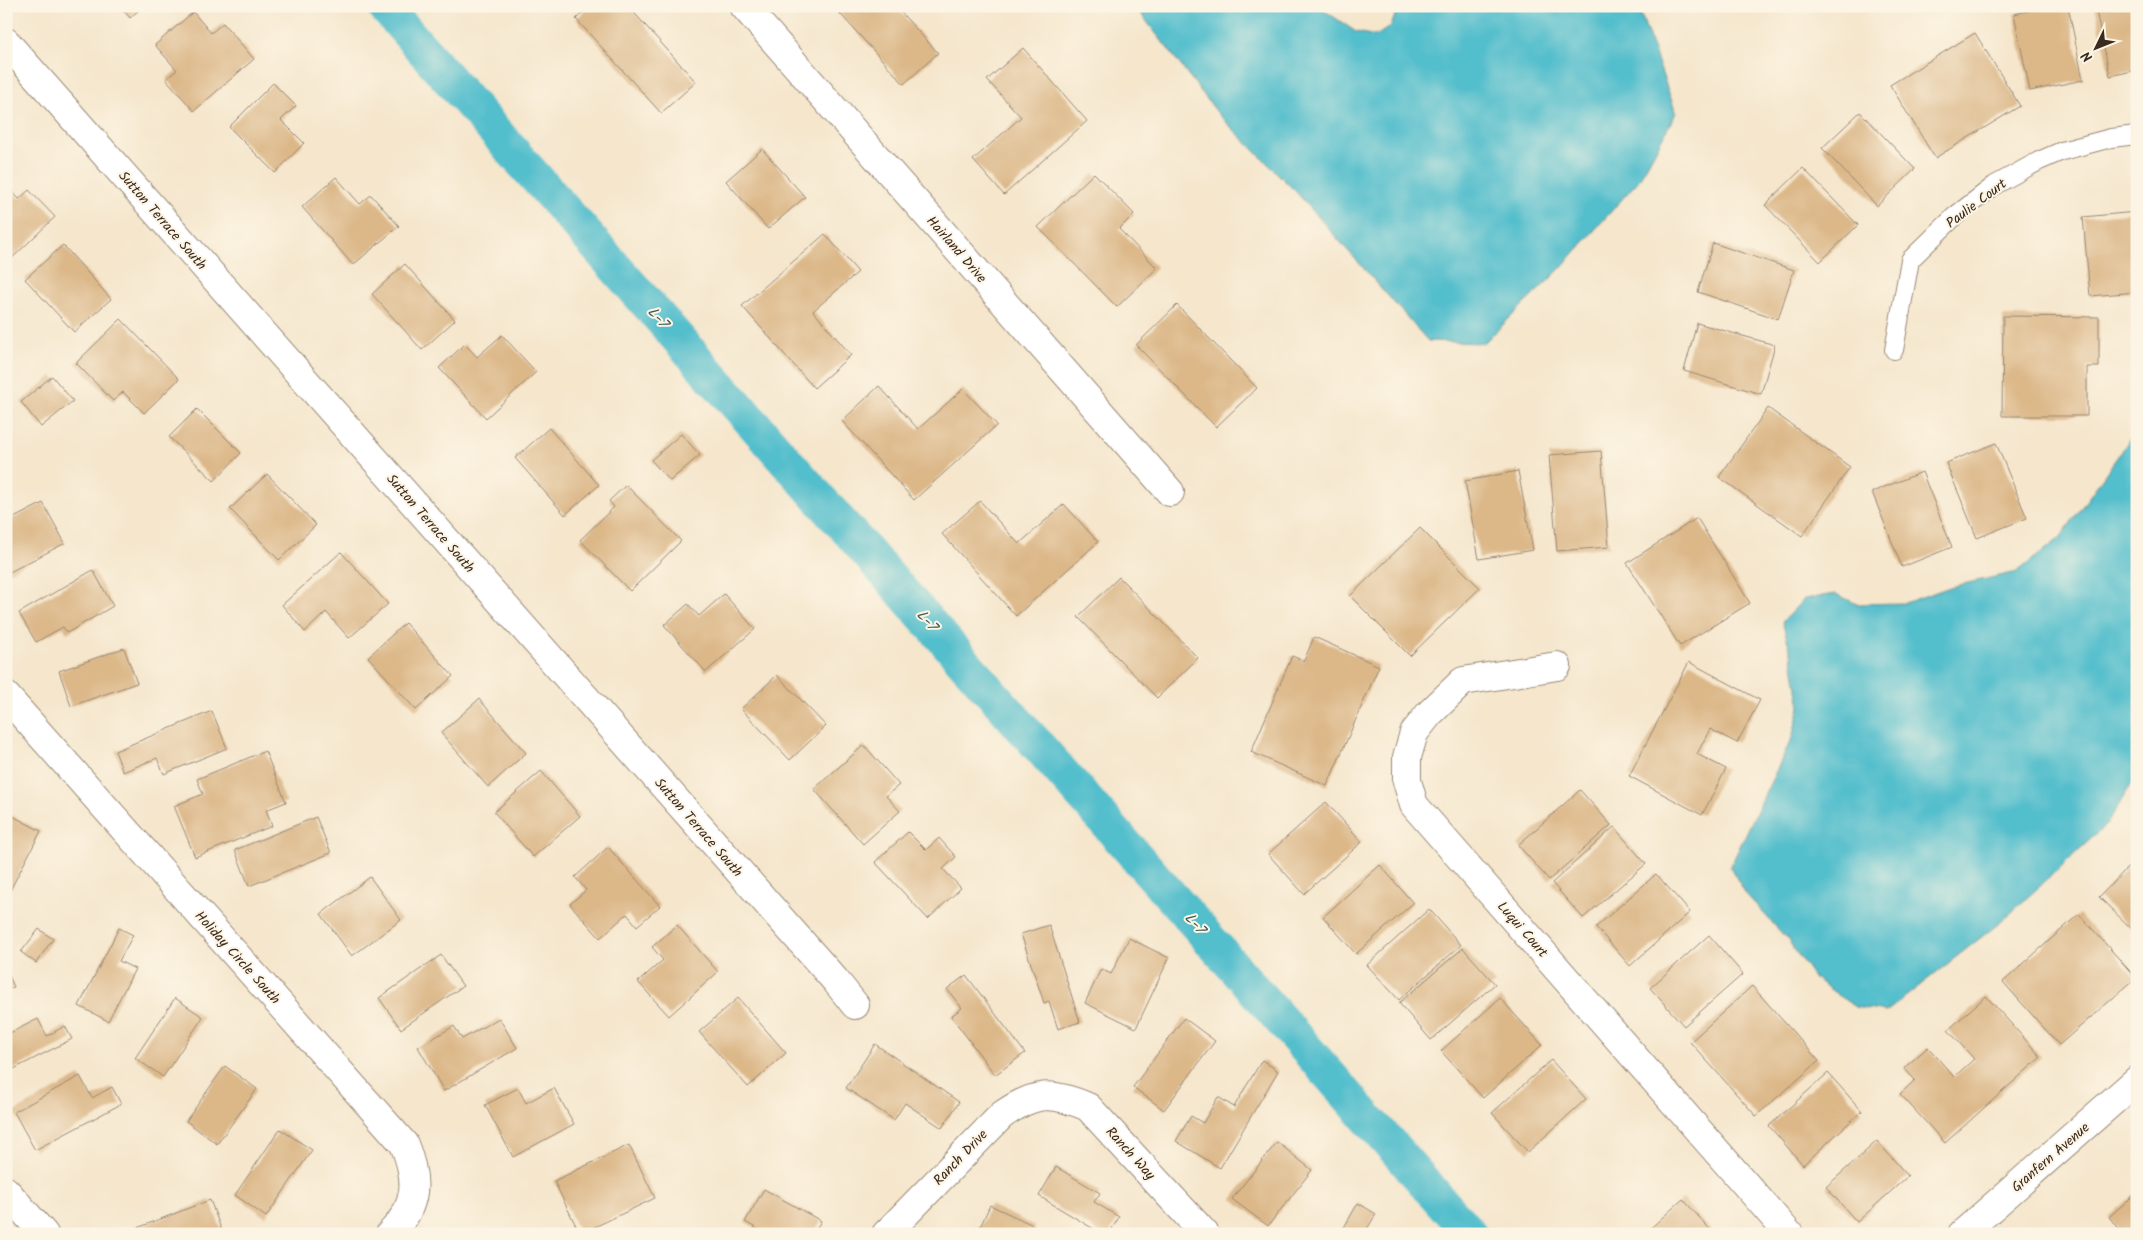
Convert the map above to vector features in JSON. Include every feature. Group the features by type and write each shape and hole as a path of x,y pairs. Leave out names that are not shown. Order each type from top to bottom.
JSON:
{"street":[{"name":"Hairland Drive","path":"744,6 1170,492"},
{"name":"Sutton Terrace South","path":"6,42 835,980 855,1005"},
{"name":"Luqui Court","path":"1557,666 1463,681 1414,734 1407,757 1406,781 1414,805 1790,1234"},
{"name":"Holiday Circle South","path":"6,696 404,1144 413,1166 414,1190 407,1212 390,1234"},
{"name":"Granfern Avenue","path":"1962,1234 2137,1080"},
{"name":"Ranch Drive","path":"886,1234 1002,1115 1022,1101 1044,1095"},
{"name":"Ranch Way","path":"1044,1095 1068,1098 1088,1107 1204,1234"},
{"path":"6,1191 44,1234"}],"lane":[{"name":"Paulie Court","path":"1894,350 1910,260 1955,216 1994,185 2039,161 2062,151 2111,138 2137,135"}],"water":[{"path":"1143,6 1318,6 1356,32 1376,36 1391,26 1397,10 1395,6 1638,6 1676,113 1639,180 1560,269 1484,343 1428,341 1297,193 1220,116 1141,14"},
{"path":"2137,429 2137,775 2107,824 2002,921 1886,1012 1855,1007 1813,977 1788,940 1746,894 1730,867 1792,738 1800,707 1791,652 1782,622 1804,599 1836,594 1857,604 1905,603 1950,587 2017,572 2060,538"}],"building":[{"path":"120,6 143,6 130,18"},
{"path":"590,6 628,6 696,82 661,113 576,19"},
{"path":"833,6 895,6 938,53 904,84"},
{"path":"2050,6 2068,6 2083,80 2030,91 2014,14"},
{"path":"2095,6 2137,6 2137,70 2110,76"},
{"path":"193,12 211,33 223,23 254,59 194,111 166,79 177,70 155,45"},
{"path":"1975,33 2020,106 1935,158 1890,85"},
{"path":"1023,48 1087,121 1004,195 973,160 1021,117 987,80"},
{"path":"273,83 296,106 281,120 304,143 275,173 229,127"},
{"path":"1860,112 1915,169 1877,206 1822,148"},
{"path":"762,149 805,197 768,229 726,181"},
{"path":"1803,168 1858,225 1820,262 1765,205"},
{"path":"1094,173 1134,214 1119,229 1157,268 1117,307 1038,227"},
{"path":"336,177 360,204 371,195 399,226 353,265 302,207"},
{"path":"6,185 19,199 29,190 55,217 6,264"},
{"path":"2136,212 2137,292 2090,296 2083,217"},
{"path":"825,234 858,272 813,311 851,355 814,388 742,306"},
{"path":"1713,243 1794,270 1778,319 1698,292"},
{"path":"63,245 111,299 74,332 25,279"},
{"path":"405,264 455,320 422,350 372,294"},
{"path":"1177,305 1257,388 1216,427 1136,345"},
{"path":"2003,316 2099,317 2099,367 2087,367 2087,416 2002,416"},
{"path":"121,319 179,379 144,413 123,392 113,401 76,363"},
{"path":"1697,323 1775,345 1761,394 1684,371"},
{"path":"502,335 536,372 486,418 439,368 465,344 477,357"},
{"path":"52,376 73,401 41,427 21,402"},
{"path":"879,386 918,429 963,389 997,425 914,500 842,421"},
{"path":"1768,408 1850,467 1802,536 1719,477"},
{"path":"197,409 241,453 214,481 169,437"},
{"path":"549,428 599,485 565,515 515,458"},
{"path":"681,434 700,455 670,481 651,460"},
{"path":"1996,443 2027,518 1977,538 1946,463"},
{"path":"1601,451 1609,547 1557,551 1549,455"},
{"path":"1518,471 1533,550 1479,559 1465,481"},
{"path":"1922,472 1952,547 1902,567 1872,492"},
{"path":"267,474 316,525 279,560 230,509"},
{"path":"626,485 681,541 630,591 580,540 614,507 609,501"},
{"path":"980,501 1019,544 1064,504 1098,542 1016,616 942,534"},
{"path":"43,503 65,543 6,574 6,522"},
{"path":"1697,518 1750,603 1680,646 1627,563"},
{"path":"1420,528 1480,588 1410,656 1350,596"},
{"path":"341,552 388,604 349,638 326,612 305,632 282,605"},
{"path":"93,570 113,606 67,633 63,627 36,642 19,613"},
{"path":"1119,577 1198,658 1157,698 1078,617"},
{"path":"724,594 755,629 706,672 664,625 688,604 699,616"},
{"path":"405,623 453,676 416,710 368,657"},
{"path":"1314,637 1379,666 1327,786 1251,752 1292,656 1304,661"},
{"path":"124,648 137,683 71,706 59,671"},
{"path":"1689,662 1760,700 1737,743 1710,729 1697,754 1726,769 1702,815 1629,776"},
{"path":"777,675 826,726 790,760 741,709"},
{"path":"479,699 526,753 488,787 441,733"},
{"path":"212,711 227,748 164,774 157,758 123,772 115,751"},
{"path":"864,745 899,785 886,796 900,811 863,844 814,789"},
{"path":"265,751 286,802 266,810 272,826 195,857 174,806 203,794 197,779"},
{"path":"541,771 580,816 533,857 494,812"},
{"path":"1580,790 1611,825 1549,880 1518,845"},
{"path":"1326,802 1362,842 1304,894 1268,854"},
{"path":"11,815 41,831 6,898 6,824"},
{"path":"316,817 331,853 249,886 235,850"},
{"path":"1614,827 1646,864 1583,918 1552,883"},
{"path":"908,832 926,850 939,838 956,857 943,869 961,888 928,919 875,862"},
{"path":"608,847 660,906 637,926 627,914 600,938 570,904 586,890 575,877"},
{"path":"2134,861 2137,864 2137,934 2099,897"},
{"path":"1380,865 1413,903 1356,954 1323,917"},
{"path":"1656,874 1690,912 1630,966 1596,927"},
{"path":"370,877 401,920 352,956 321,914"},
{"path":"1429,909 1461,945 1399,1000 1367,965"},
{"path":"2079,914 2136,978 2059,1045 2003,982"},
{"path":"677,925 718,972 669,1016 638,982 663,960 652,947"},
{"path":"1049,925 1080,1022 1058,1029 1049,1001 1044,1003 1021,934"},
{"path":"119,928 133,935 119,961 135,969 108,1021 79,1006"},
{"path":"39,929 53,939 36,963 21,952"},
{"path":"1709,935 1743,974 1684,1026 1650,988"},
{"path":"1129,938 1169,958 1136,1028 1085,1003 1101,969 1111,974"},
{"path":"1463,948 1495,984 1431,1040 1399,1003"},
{"path":"441,955 463,986 401,1029 379,998"},
{"path":"6,969 14,987 6,990"},
{"path":"966,975 1025,1053 995,1075 951,1016 962,1008 947,989"},
{"path":"1752,986 1819,1061 1756,1116 1690,1042"},
{"path":"1986,996 2041,1057 1945,1143 1900,1094 1915,1080 1904,1068 1928,1047 1954,1077 1974,1059 1948,1030"},
{"path":"175,998 203,1017 163,1077 135,1058"},
{"path":"738,998 786,1053 748,1087 699,1032"},
{"path":"1500,998 1542,1045 1483,1098 1441,1051"},
{"path":"499,1018 517,1048 444,1091 418,1047 454,1026 462,1039"},
{"path":"1184,1018 1215,1041 1164,1110 1133,1087"},
{"path":"38,1019 47,1036 65,1026 72,1039 6,1073 6,1035"},
{"path":"875,1044 959,1102 942,1128 905,1103 894,1120 846,1088"},
{"path":"1262,1060 1278,1071 1220,1168 1176,1141 1191,1116 1203,1123 1218,1097 1234,1107"},
{"path":"1551,1060 1586,1099 1528,1152 1492,1113"},
{"path":"225,1066 257,1089 217,1144 186,1121"},
{"path":"1828,1073 1862,1111 1803,1165 1769,1126"},
{"path":"80,1076 92,1098 112,1087 121,1104 35,1150 14,1112"},
{"path":"518,1088 526,1103 554,1088 574,1124 513,1157 485,1105"},
{"path":"280,1129 312,1150 266,1217 235,1195"},
{"path":"1877,1141 1908,1176 1857,1222 1826,1187"},
{"path":"1277,1142 1312,1170 1268,1226 1232,1199"},
{"path":"629,1145 655,1198 580,1234 554,1181"},
{"path":"1056,1167 1100,1193 1094,1202 1119,1217 1109,1234 1102,1234 1039,1196"},
{"path":"764,1189 821,1221 813,1234 759,1234 761,1231 745,1222"},
{"path":"2137,1192 2137,1234 2124,1234 2109,1217"},
{"path":"1683,1199 1714,1234 1644,1234"},
{"path":"210,1200 223,1234 134,1234 132,1230"},
{"path":"1358,1203 1376,1214 1364,1234 1346,1234 1342,1231"},
{"path":"990,1205 1035,1226 1031,1234 977,1234"}],"waterway":[{"name":"L-7","path":"384,6 1470,1234"}]}
